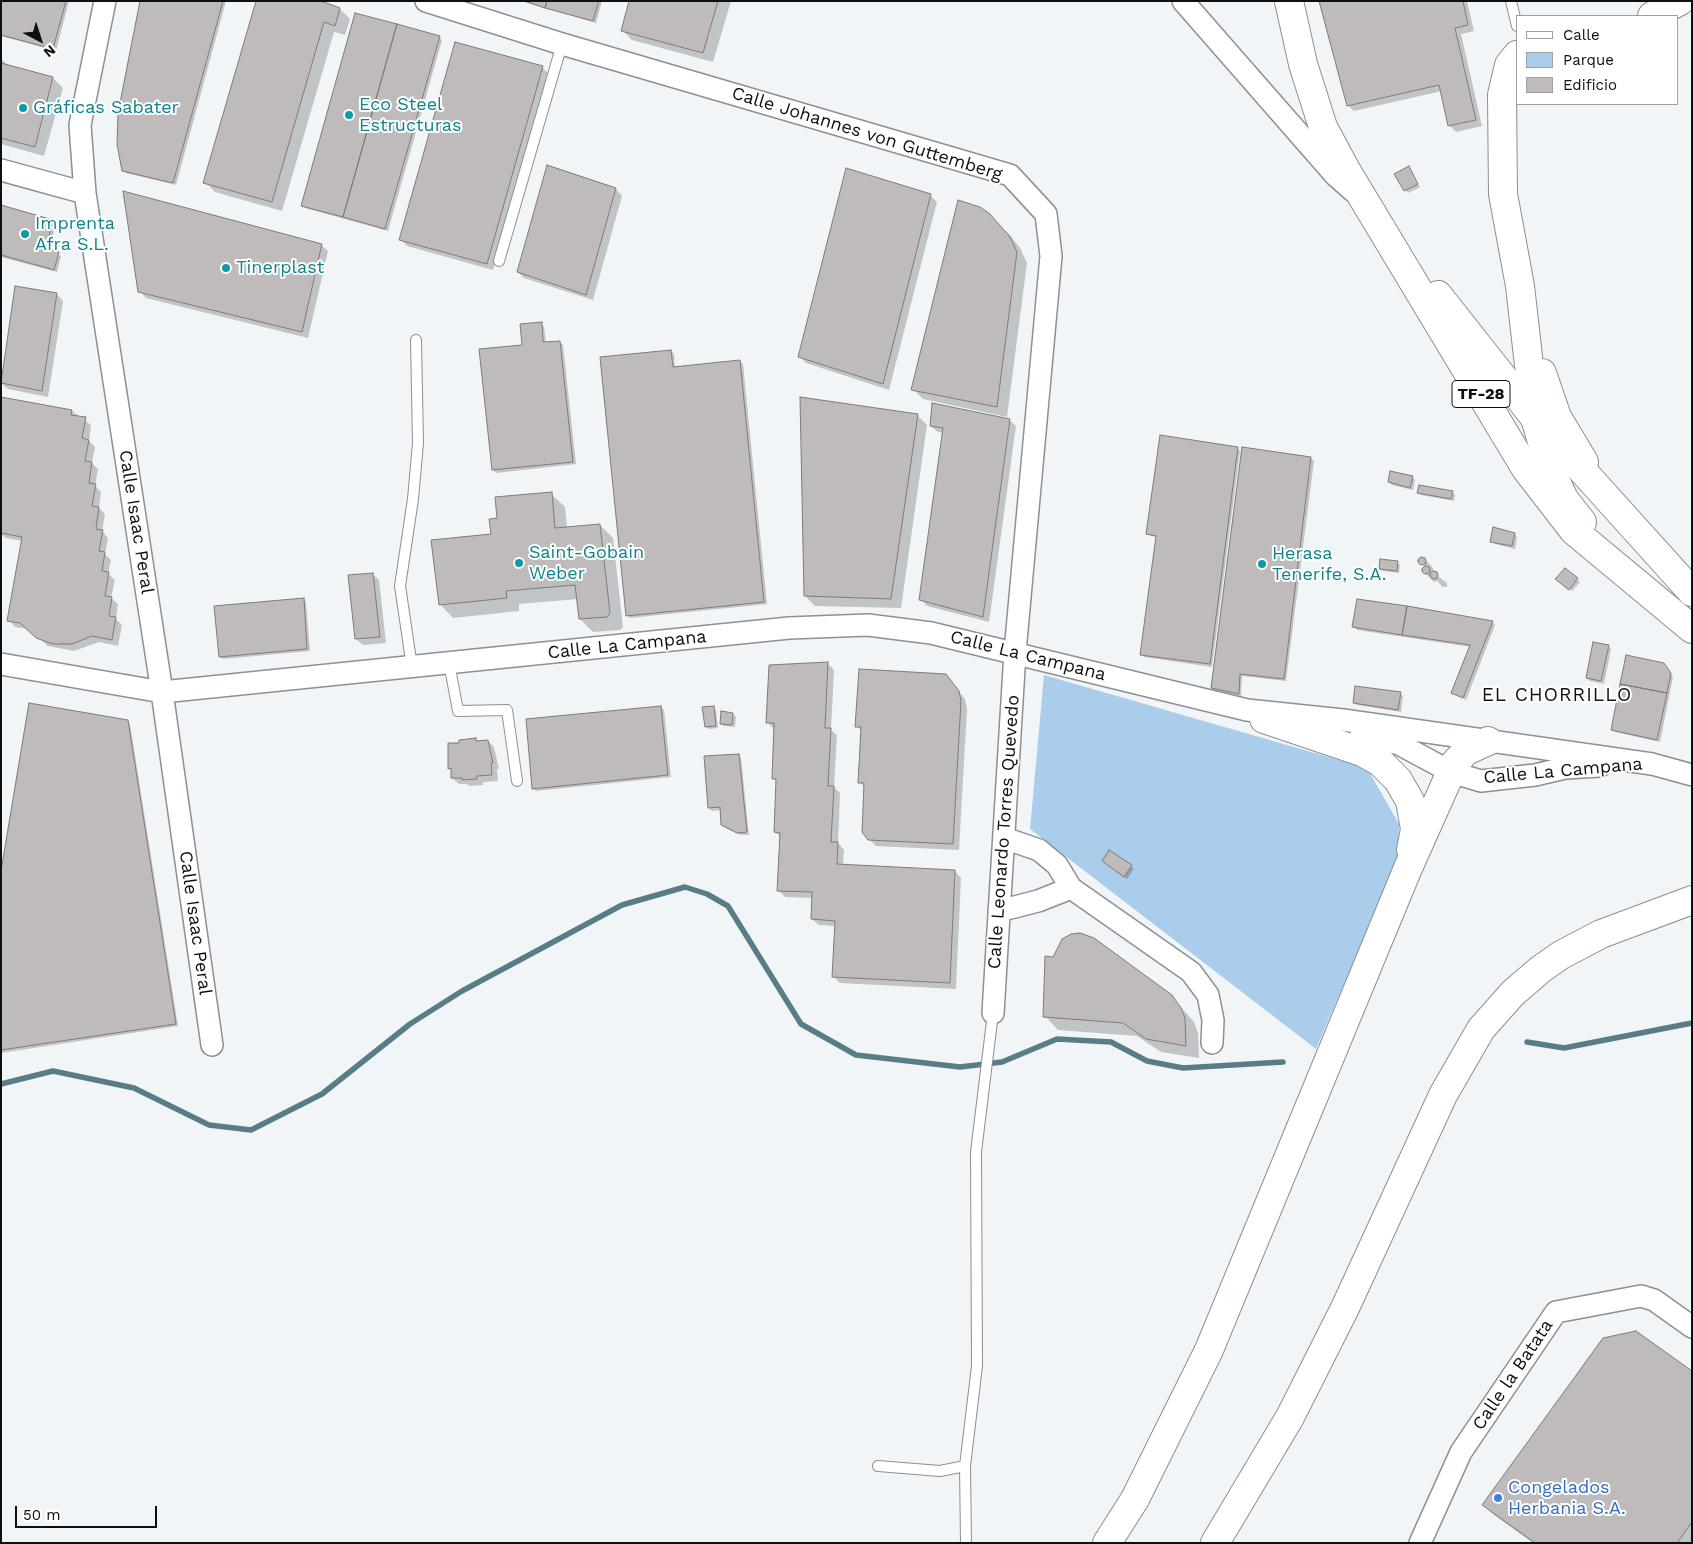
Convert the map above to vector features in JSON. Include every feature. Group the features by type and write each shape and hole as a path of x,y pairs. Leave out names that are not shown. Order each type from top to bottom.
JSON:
{"main road":[{"name":"TF-28","path":"1289,1 1303,64 1323,127 1346,170 1526,469 1574,531 1692,629"},
{"path":"1654,15 1680,1"},
{"path":"1516,56 1509,65 1502,95 1504,194 1520,286 1535,418 1549,466 1564,498 1620,571"},
{"name":"TF-28","path":"1365,201 1535,418 1692,592"},
{"path":"1520,286 1548,394 1557,417 1599,487"},
{"path":"1494,366 1512,362 1527,346"},
{"path":"1255,714 1362,752 1380,762 1398,780 1410,801 1415,830 1408,868"},
{"path":"1107,1543 1136,1499 1209,1350 1408,868 1455,763 1466,751 1488,741"},
{"path":"1215,1543 1290,1417 1345,1308 1443,1095 1481,1029 1513,992 1541,968 1561,955 1601,934 1692,900"}],"street":[{"name":"Calle Isaac Peral","path":"105,1 80,125 85,193 162,692 212,1045"},
{"name":"Calle Johannes von Guttemberg","path":"426,1 562,44 1010,175 1046,214 1051,256 1015,652"},
{"path":"1183,1 1336,176 1365,201"},
{"path":"1,170 85,193"},
{"name":"Calle La Campana","path":"1,664 162,692 788,628 868,626 931,633 1015,652 1255,714 1342,730 1399,744 1451,772 1480,780 1504,780 1565,768 1652,764"},
{"name":"Calle Leonardo Torres Quevedo","path":"993,1013 1015,652"},
{"name":"Calle La Campana","path":"1255,714 1343,720 1652,764 1692,775"},
{"path":"1004,838 1039,850 1057,864 1071,888 1191,972 1208,995 1213,1020 1212,1043"},
{"path":"999,911 1038,902 1071,888"},
{"name":"Calle la Batata","path":"1420,1543 1461,1452 1556,1312 1641,1296 1654,1300 1692,1326"}],"lane":[{"path":"1511,1 1516,22"},
{"path":"499,261 562,44"},
{"path":"412,667 400,586 413,499 418,443 416,340"},
{"path":"448,663 458,711 507,710 518,781"},
{"path":"966,1543 965,1466 977,1366 976,1152 993,1013"},
{"path":"878,1466 940,1471 965,1466"}],"green space":[{"path":"1044,675 1367,768 1399,824 1398,858 1316,1049 1030,829"}],"building":[{"path":"1,1 66,1 53,49 1,35"},
{"path":"140,1 223,1 173,183 122,171 117,144 118,113"},
{"path":"256,1 321,1 340,8 335,26 324,22 272,202 203,183"},
{"path":"524,1 547,1 545,8"},
{"path":"547,1 599,1 593,21 545,8"},
{"path":"629,1 718,1 703,53 621,31"},
{"path":"1319,1 1463,1 1468,25 1455,28 1476,120 1448,126 1439,85 1347,106"},
{"name":"Eco Steel Estructuras","path":"355,13 397,24 343,217 301,206"},
{"path":"397,24 440,36 385,229 343,217"},
{"path":"455,42 543,66 487,264 399,240"},
{"name":"Gráficas Sabater","path":"1,63 53,77 35,147 1,138"},
{"path":"547,165 616,188 586,295 517,272"},
{"path":"1409,166 1418,184 1404,191 1394,174"},
{"path":"846,168 931,194 883,384 798,357"},
{"name":"Tinerplast","path":"123,191 322,244 302,332 138,292"},
{"path":"958,200 980,207 990,214 1010,237 1017,252 997,407 911,390"},
{"name":"Imprenta Afra S.L.","path":"1,205 53,220 46,249 59,252 54,270 1,255"},
{"path":"15,286 57,293 42,391 1,383"},
{"path":"542,322 543,342 560,341 573,462 492,470 479,349 522,345 520,324"},
{"path":"671,350 673,367 740,360 764,602 626,616 600,357"},
{"path":"1,397 72,410 71,415 86,417 82,438 89,440 85,461 92,462 89,483 96,484 92,506 99,507 96,529 103,530 99,551 105,552 102,571 109,572 105,596 112,597 109,616 116,617 112,640 92,636 72,644 53,644 36,638 20,623 7,621 22,537 1,533"},
{"path":"800,397 918,414 891,599 804,596"},
{"path":"932,403 1010,419 983,617 919,600 943,428 930,426"},
{"path":"1160,435 1238,447 1210,664 1140,655 1156,536 1146,534"},
{"name":"Herasa Tenerife, S.A.","path":"1242,447 1311,457 1284,679 1240,674 1239,694 1211,688"},
{"path":"1390,471 1413,476 1410,488 1388,482"},
{"path":"1419,485 1453,491 1451,499 1417,493"},
{"name":"Saint-Gobain Weber","path":"552,492 555,528 600,524 610,613 607,617 579,619 575,585 506,591 507,598 439,605 431,540 491,534 489,519 497,518 495,497"},
{"path":"1493,527 1515,533 1512,546 1490,542"},
{"path":"1422,557 1426,561 1422,565 1418,561"},
{"path":"1380,559 1398,561 1397,571 1379,569"},
{"path":"1426,566 1430,570 1426,574 1422,570"},
{"path":"1565,568 1578,578 1569,590 1555,579"},
{"path":"1434,571 1438,575 1434,579 1430,575"},
{"path":"373,573 380,637 355,639 348,575"},
{"path":"304,598 307,649 219,657 214,606"},
{"path":"1357,599 1407,606 1402,635 1352,627"},
{"path":"1407,606 1493,621 1463,698 1451,693 1470,645 1402,635"},
{"path":"1593,642 1609,645 1601,681 1586,678"},
{"path":"1626,655 1664,663 1671,673 1667,693 1620,684"},
{"path":"828,662 825,728 831,728 828,786 834,786 831,842 838,842 837,864 955,870 950,983 832,977 835,921 811,919 812,892 777,891 780,833 774,832 776,779 772,779 774,723 766,723 769,665"},
{"path":"859,669 946,674 959,691 961,701 953,844 868,840 862,832 864,783 858,783 861,727 855,727"},
{"path":"1620,684 1667,693 1657,740 1611,730"},
{"path":"1355,686 1401,692 1398,710 1353,703"},
{"path":"29,703 128,720 176,1024 1,1050 1,871"},
{"path":"661,706 668,775 532,789 526,719"},
{"path":"714,706 716,726 705,727 702,707"},
{"path":"721,711 733,713 732,725 720,724"},
{"path":"476,738 476,741 488,740 493,763 491,763 492,775 477,776 477,779 462,780 462,778 451,778 451,768 448,769 448,743 459,743 459,740"},
{"path":"739,754 747,832 737,833 721,825 720,807 708,808 704,756"},
{"path":"1109,850 1132,865 1124,877 1102,861"},
{"path":"1080,933 1094,938 1172,995 1185,1018 1186,1046 1146,1039 1123,1023 1043,1017 1045,956 1053,957 1062,939 1071,934"},
{"path":"1636,1331 1692,1371 1692,1522 1677,1543 1535,1543 1482,1505 1603,1338"}],"waterway":[{"path":"1,1084 53,1071 134,1088 209,1125 251,1130 322,1094 410,1024 462,991 622,905 685,887 707,894 728,906 801,1024 856,1055 960,1067 1002,1062 1057,1039 1111,1042 1147,1061 1183,1068 1283,1062"},
{"path":"1527,1042 1564,1048 1692,1023"}],"place":[{"name":"Gráficas Sabater","path":"23,108"},
{"name":"Eco Steel Estructuras","path":"349,115"},
{"name":"Imprenta Afra S.L.","path":"25,234"},
{"name":"Tinerplast","path":"226,268"},
{"name":"Saint-Gobain Weber","path":"519,563"},
{"name":"Herasa Tenerife, S.A.","path":"1262,564"},
{"name":"Congelados Herbania S.A.","path":"1498,1498"}],"district":[{"name":"EL CHORRILLO","path":"1557,695"}]}
